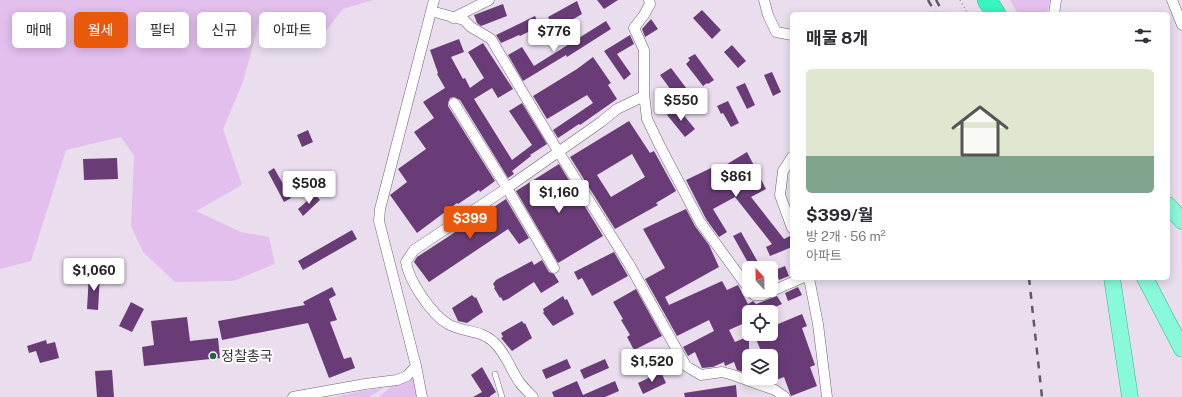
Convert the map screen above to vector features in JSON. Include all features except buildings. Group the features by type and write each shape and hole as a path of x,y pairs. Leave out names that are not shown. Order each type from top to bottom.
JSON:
{"highway":[{"path":"975,0 983,12"},
{"path":"987,0 995,12"}],"main road":[{"path":"1170,207 1182,221"},
{"path":"1112,280 1130,397"},
{"path":"1146,280 1182,349"},
{"path":"1158,280 1182,325"}],"street":[{"path":"422,397 416,366 379,221 380,209 434,0"},
{"path":"453,18 489,0"},
{"path":"649,0 650,4 634,28 644,50 644,96 647,119 656,140 700,222 742,280"},
{"path":"764,0 768,15 776,32 790,35"},
{"path":"1054,12 1056,0"},
{"path":"1172,0 1182,25"},
{"path":"431,11 464,20 471,27 491,39 558,151 629,264 686,366 701,375 722,372 733,375 775,390 785,397"},
{"path":"532,397 520,383 506,356 484,334 449,325 440,318 418,290 408,272 406,262 414,250 507,188 558,151 602,122 617,109 644,96"},
{"path":"454,103 507,188 554,268"},
{"path":"790,161 783,171 780,195 790,222"},
{"path":"778,288 797,280"},
{"path":"809,280 818,324 827,397"},
{"path":"293,397 365,384 397,380 407,376 416,366"}],"lane":[{"path":"495,374 502,397"}],"path":[{"path":"960,0 967,12"}],"shaded area":[{"path":"0,0 373,0 343,9 326,30 326,12 259,12 259,23 243,82 223,129 242,185 196,211 241,232 269,237 275,264 233,281 175,282 143,252 131,226 134,156 121,137 66,150 31,261 0,269"},
{"path":"1010,0 1050,0 1047,12 1017,12"},
{"path":"415,379 419,397 379,397 393,385"},
{"path":"383,388 369,397 335,397 361,391"}],"railway":[{"path":"928,0 935,12"},
{"path":"936,0 943,12"},
{"path":"1029,280 1042,397"}],"place":[{"name":"정찰총국","path":"213,356"}]}
